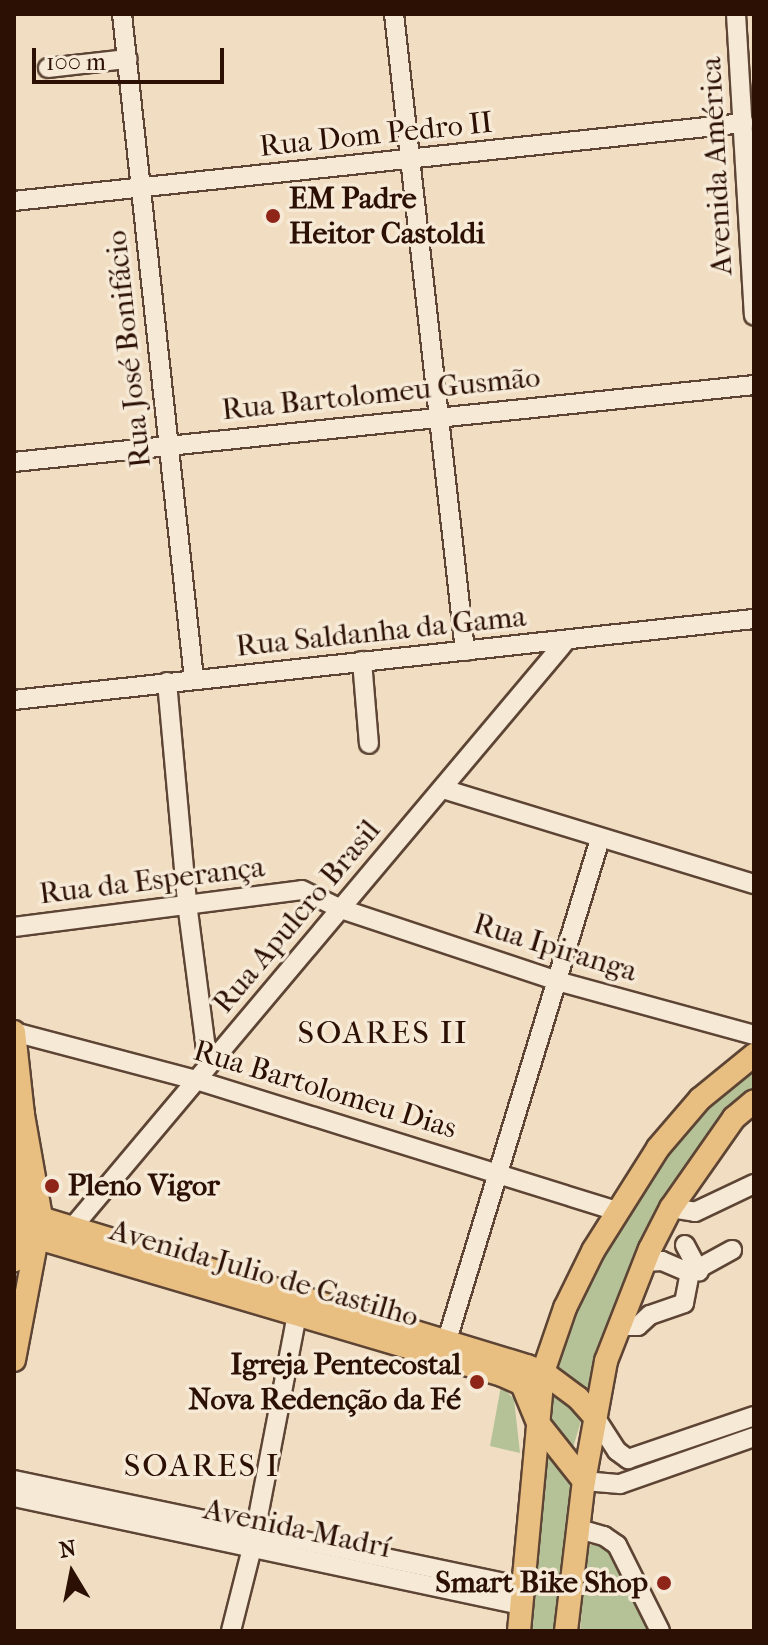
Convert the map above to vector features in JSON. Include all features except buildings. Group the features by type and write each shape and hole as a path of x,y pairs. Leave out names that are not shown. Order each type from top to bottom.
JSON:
{"main road":[{"path":"14,1032 23,1115 24,1224 14,1360"},
{"path":"519,1631 537,1464 543,1372 565,1308 617,1211 658,1148 700,1099 754,1055"},
{"path":"566,1631 599,1384 619,1326 671,1208 734,1118 754,1101"},
{"path":"14,1291 17,1279 14,1262 24,1224"},
{"name":"Avenida Julio de Castilho","path":"24,1224 72,1228 222,1276 447,1340 543,1372 578,1398 595,1417"},
{"name":"Avenida Julio de Castilho","path":"24,1224 297,1315 502,1375 522,1384 538,1423 584,1481"}],"street":[{"name":"Rua José Bonifácio","path":"122,14 194,679"},
{"path":"394,14 465,651"},
{"name":"Avenida América","path":"742,20 754,315"},
{"path":"48,68 127,59"},
{"name":"Rua Dom Pedro II","path":"14,201 744,123"},
{"name":"Rua Bartolomeu Gusmão","path":"14,462 437,415 754,385"},
{"name":"Rua Saldanha da Gama","path":"14,700 754,619"},
{"name":"Rua Apulcro Brasil","path":"72,1228 565,642"},
{"path":"362,661 369,744"},
{"path":"167,682 187,903 208,1065"},
{"path":"443,789 754,884"},
{"path":"447,1340 600,839"},
{"name":"Rua da Esperança","path":"14,927 302,890 341,909"},
{"name":"Rua Ipiranga","path":"341,909 557,981 754,1035"},
{"name":"Rua Bartolomeu Dias","path":"14,1032 196,1080 617,1211"},
{"path":"671,1208 695,1212 754,1184"},
{"path":"619,1326 638,1326 650,1315 684,1303 694,1272 685,1245"},
{"path":"645,1262 662,1261 694,1272 732,1250"},
{"path":"231,1631 254,1540 297,1315"},
{"path":"595,1417 617,1451 628,1459 754,1416"},
{"path":"584,1481 620,1484 754,1437"},
{"name":"Avenida Madrí","path":"14,1480 254,1540"},
{"name":"Avenida Madrí","path":"14,1497 254,1540 522,1596"},
{"path":"579,1529 604,1536 617,1545 660,1631"}],"green space":[{"path":"754,1065 754,1094 731,1114 584,1395 552,1374 571,1313 621,1214 705,1106"},
{"path":"547,1384 581,1421 572,1451 543,1415"},
{"path":"501,1386 514,1399 520,1453 490,1446"},
{"path":"546,1455 571,1483 569,1503 555,1631 528,1631"},
{"path":"603,1542 615,1551 651,1631 580,1631 588,1546"}],"place":[{"name":"EM Padre Heitor Castoldi","path":"273,216"},
{"name":"Pleno Vigor","path":"52,1186"},
{"name":"Igreja Pentecostal Nova Redenção da Fé","path":"477,1382"},
{"name":"Smart Bike Shop","path":"664,1583"}],"district":[{"name":"SOARES II","path":"383,1033"},
{"name":"SOARES I","path":"202,1466"}]}
